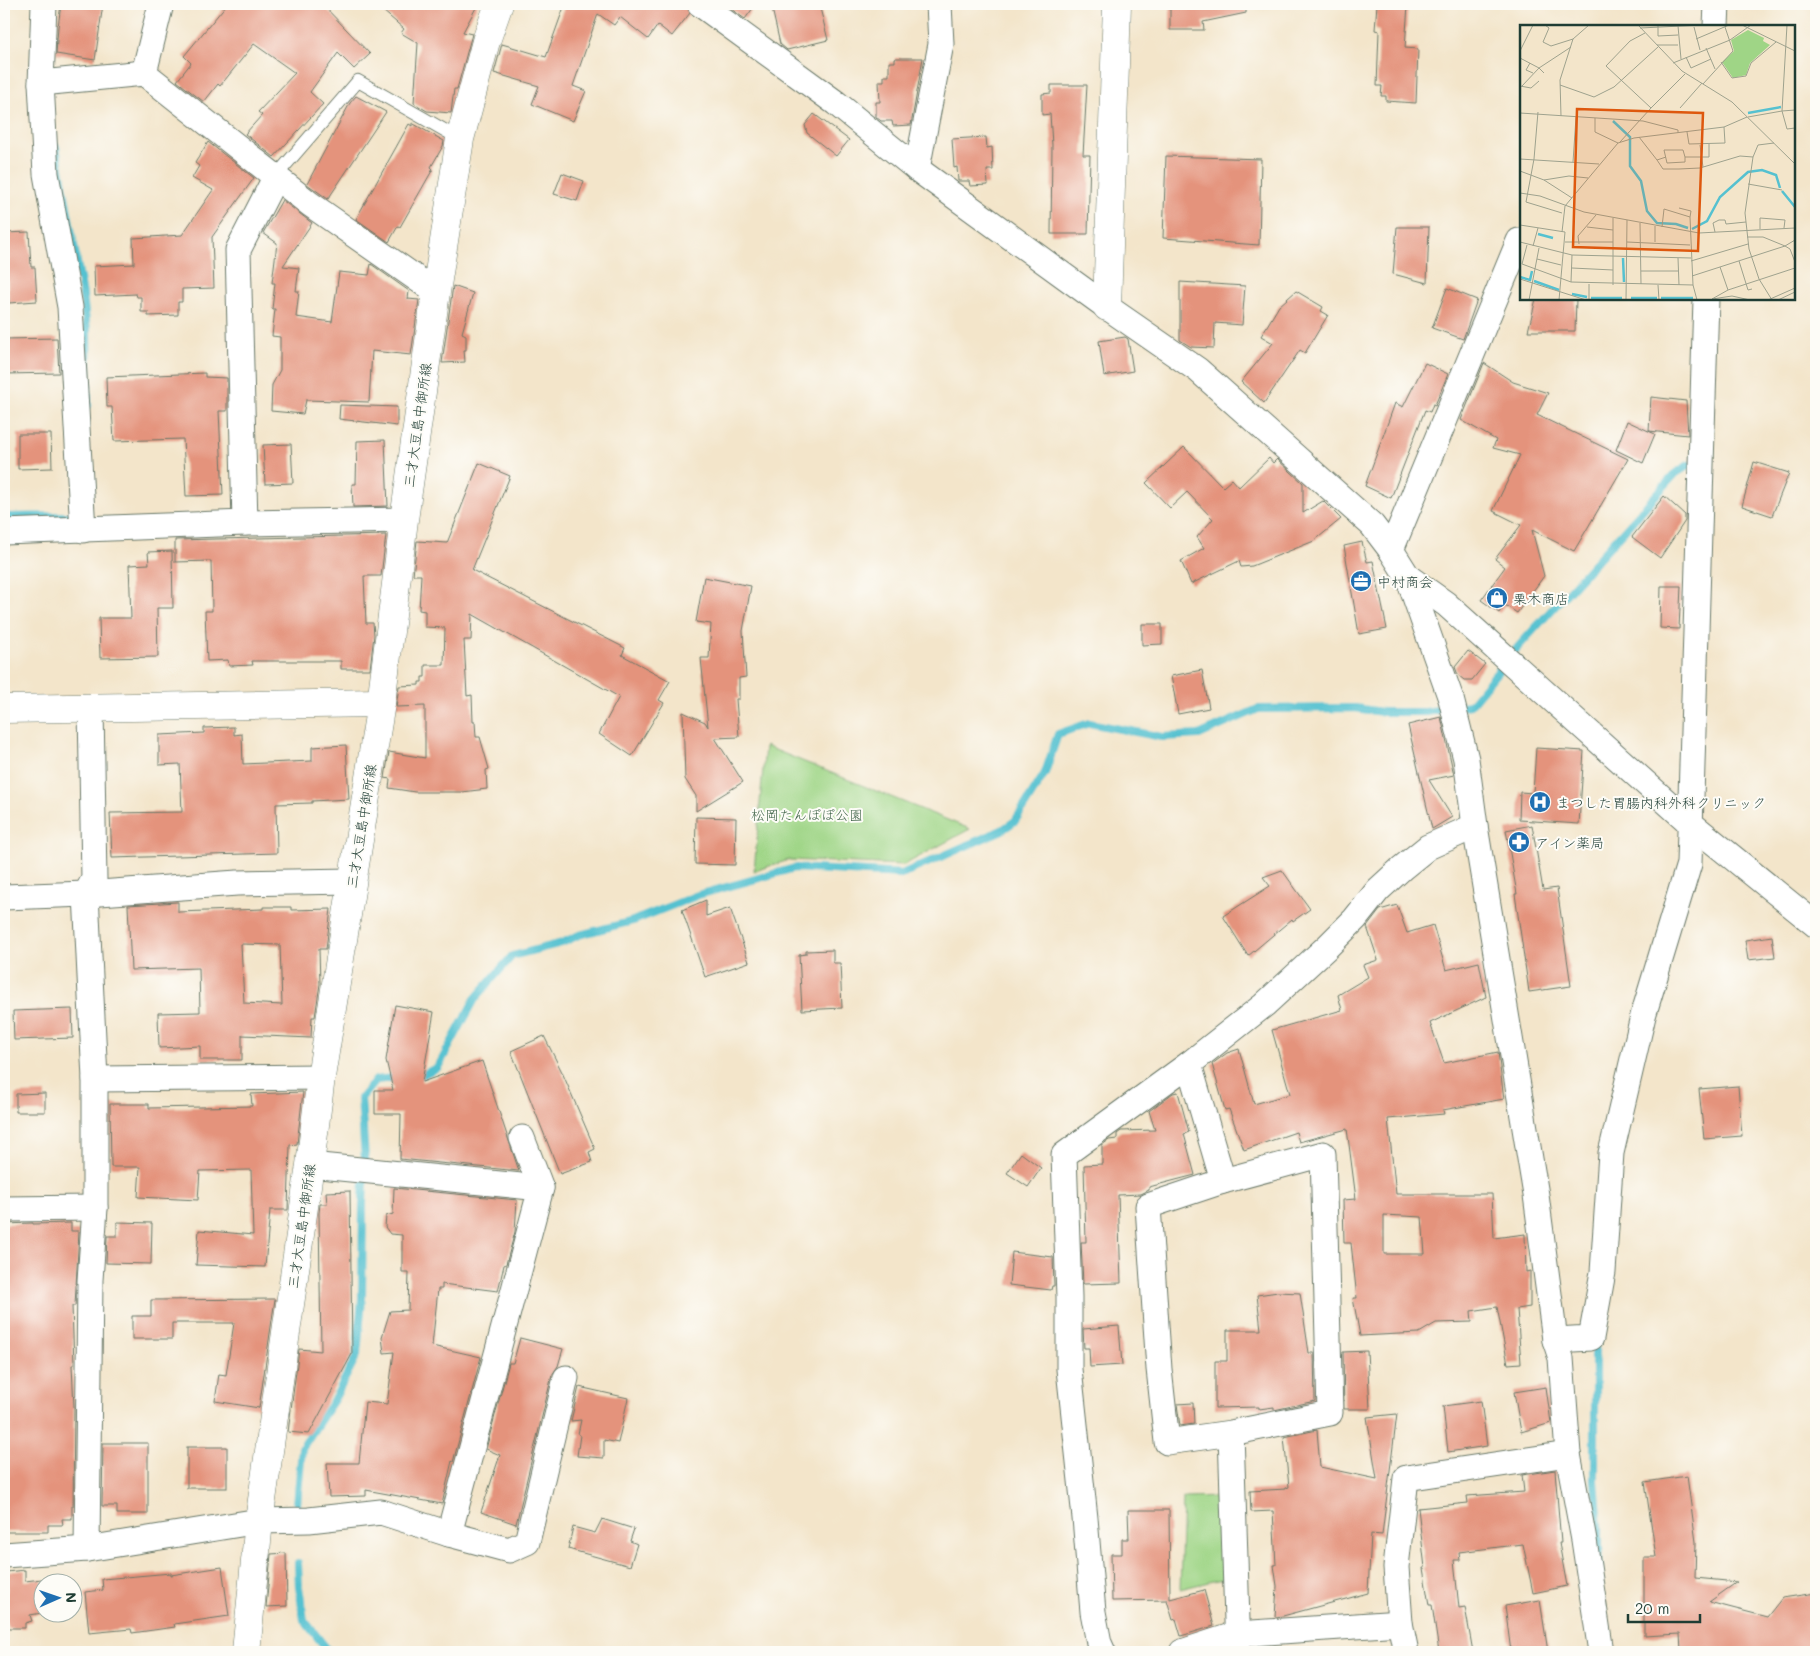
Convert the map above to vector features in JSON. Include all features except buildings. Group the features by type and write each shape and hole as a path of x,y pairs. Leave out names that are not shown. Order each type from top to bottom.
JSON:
{"main road":[{"name":"三才大豆島中御所線","path":"246,1652 259,1521 321,1077 381,703 436,292 460,139 486,41 498,4"},
{"path":"1107,307 1117,4"},
{"path":"4,709 381,703"}],"street":[{"path":"44,4 41,83 46,174 70,307 83,530"},
{"path":"144,73 161,4"},
{"path":"700,4 836,103 917,168 1107,307 1198,370 1372,525 1408,576 1453,706 1466,759 1475,826 1536,1195 1555,1340 1562,1358 1568,1454 1584,1540 1601,1652"},
{"path":"917,168 941,44 939,4"},
{"path":"1716,4 1716,25"},
{"path":"41,83 144,73 310,204 436,292"},
{"path":"245,523 238,250 276,176"},
{"path":"1391,550 1520,241"},
{"path":"1555,1340 1591,1338 1603,1272 1611,1153 1643,1016 1689,864 1706,300"},
{"path":"4,532 245,523 404,520"},
{"path":"1408,576 1446,604 1690,823 1816,926"},
{"path":"87,1549 90,1280 95,1208 95,1079 86,894 94,879 91,708"},
{"path":"1103,1652 1099,1644 1094,1612 1069,1369 1069,1297 1064,1155 1189,1064 1264,1005 1355,919 1378,890 1428,847 1475,826"},
{"path":"4,897 86,894 237,883 352,881"},
{"path":"1189,1064 1224,1181"},
{"path":"95,1079 321,1077"},
{"path":"449,1534 541,1188 522,1138"},
{"path":"1323,1154 1330,1413 1232,1433 1167,1442 1159,1369 1148,1206 1224,1181 1323,1154"},
{"path":"310,1165 541,1188"},
{"path":"4,1209 95,1208"},
{"path":"4,1555 87,1549 259,1521 309,1520 381,1512 449,1534 509,1550 527,1542 566,1378"},
{"path":"1232,1433 1238,1643"},
{"path":"1406,1652 1400,1623 1396,1567 1406,1478 1568,1454"},
{"path":"1182,1652 1238,1643 1400,1623"}],"lane":[{"path":"276,176 358,81 460,139"}],"green space":[{"name":"松岡たんぽぽ公園","path":"765,746 970,829 904,865 789,860 754,871"},
{"path":"1224,1497 1225,1578 1180,1589 1183,1498"}],"waterway":[{"path":"56,147 83,295 87,331 88,405"},
{"path":"415,1076 422,1075 438,1067 475,999 512,956 562,943 579,935 633,921 698,895 795,868 902,874 1002,830 1015,821 1045,773 1058,734 1089,723 1162,737 1199,735 1258,709 1355,708 1382,712 1425,712 1470,705 1518,647 1676,473 1689,465"},
{"path":"4,517 69,516"},
{"path":"297,1505 302,1448 335,1398 357,1355 362,1299 365,1160 361,1098 376,1080 401,1077"},
{"path":"1595,1341 1595,1481 1599,1528 1599,1567"},
{"path":"298,1563 299,1587 304,1620 329,1652"}],"place":[{"name":"中村商会","path":"1361,581"},
{"name":"栗木商店","path":"1497,598"},
{"name":"まつした胃腸内科外科クリニック","path":"1540,802"},
{"name":"アイン薬局","path":"1519,842"}]}
